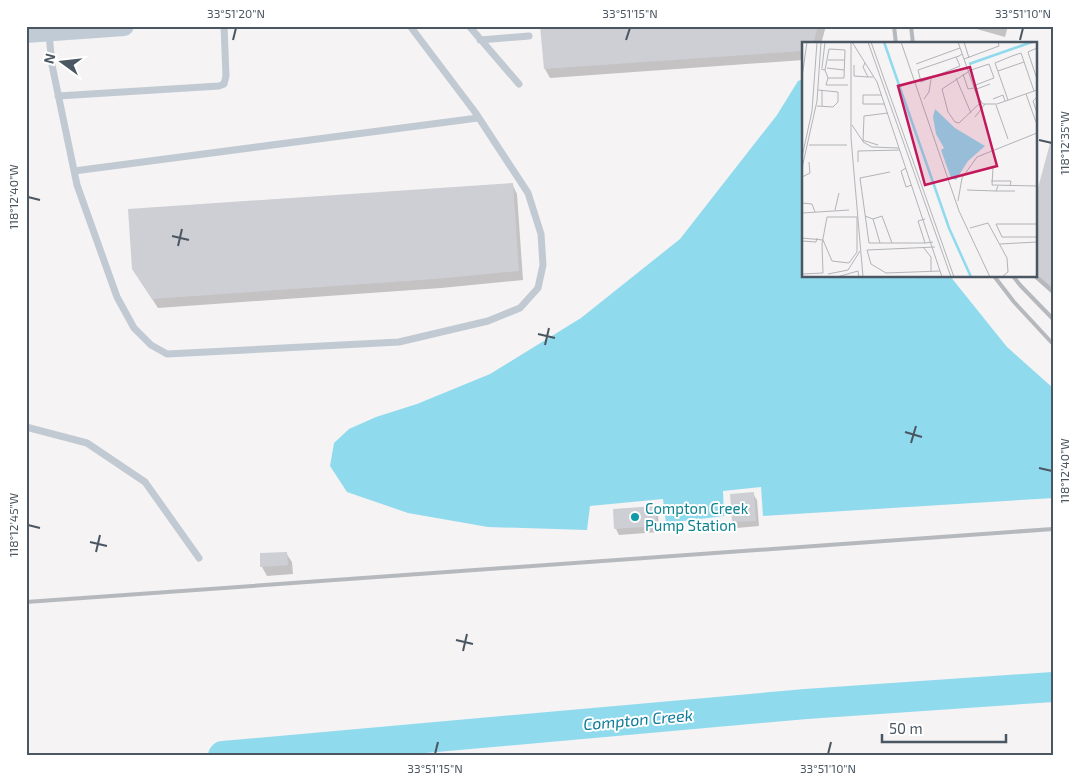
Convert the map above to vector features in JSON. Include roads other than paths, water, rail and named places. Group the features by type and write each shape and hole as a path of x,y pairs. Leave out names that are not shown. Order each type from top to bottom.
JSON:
{"street":[{"path":"39,31 124,26"}],"lane":[{"path":"58,96 219,86 224,84 226,76 224,26"},
{"path":"39,31 52,65 77,185 117,297 134,328 151,345 167,354 398,342 488,321 520,308 538,288 543,264 541,234 528,193 478,118 410,26"},
{"path":"469,26 519,84"},
{"path":"480,40 529,36"},
{"path":"74,170 478,118"},
{"path":"26,427 87,443 145,482 199,558"}],"water":[{"path":"802,79 802,278 952,278 1007,347 1053,388 1053,498 763,516 761,487 723,491 724,516 666,523 663,499 590,506 587,530 488,527 408,513 347,492 330,466 334,443 349,429 490,374 581,318 680,239 777,115 798,81"}],"waterway":[{"name":"Compton Creek","path":"223,756 806,704 1053,687"}],"railway":[{"path":"894,26 896,42"},
{"path":"911,26 913,42"},
{"path":"1036,277 1053,292"},
{"path":"996,278 1014,302 1053,344"},
{"path":"1015,278 1053,319"},
{"path":"26,602 1053,529"}],"place":[{"name":"Compton Creek Pump Station","path":"635,517"}]}
